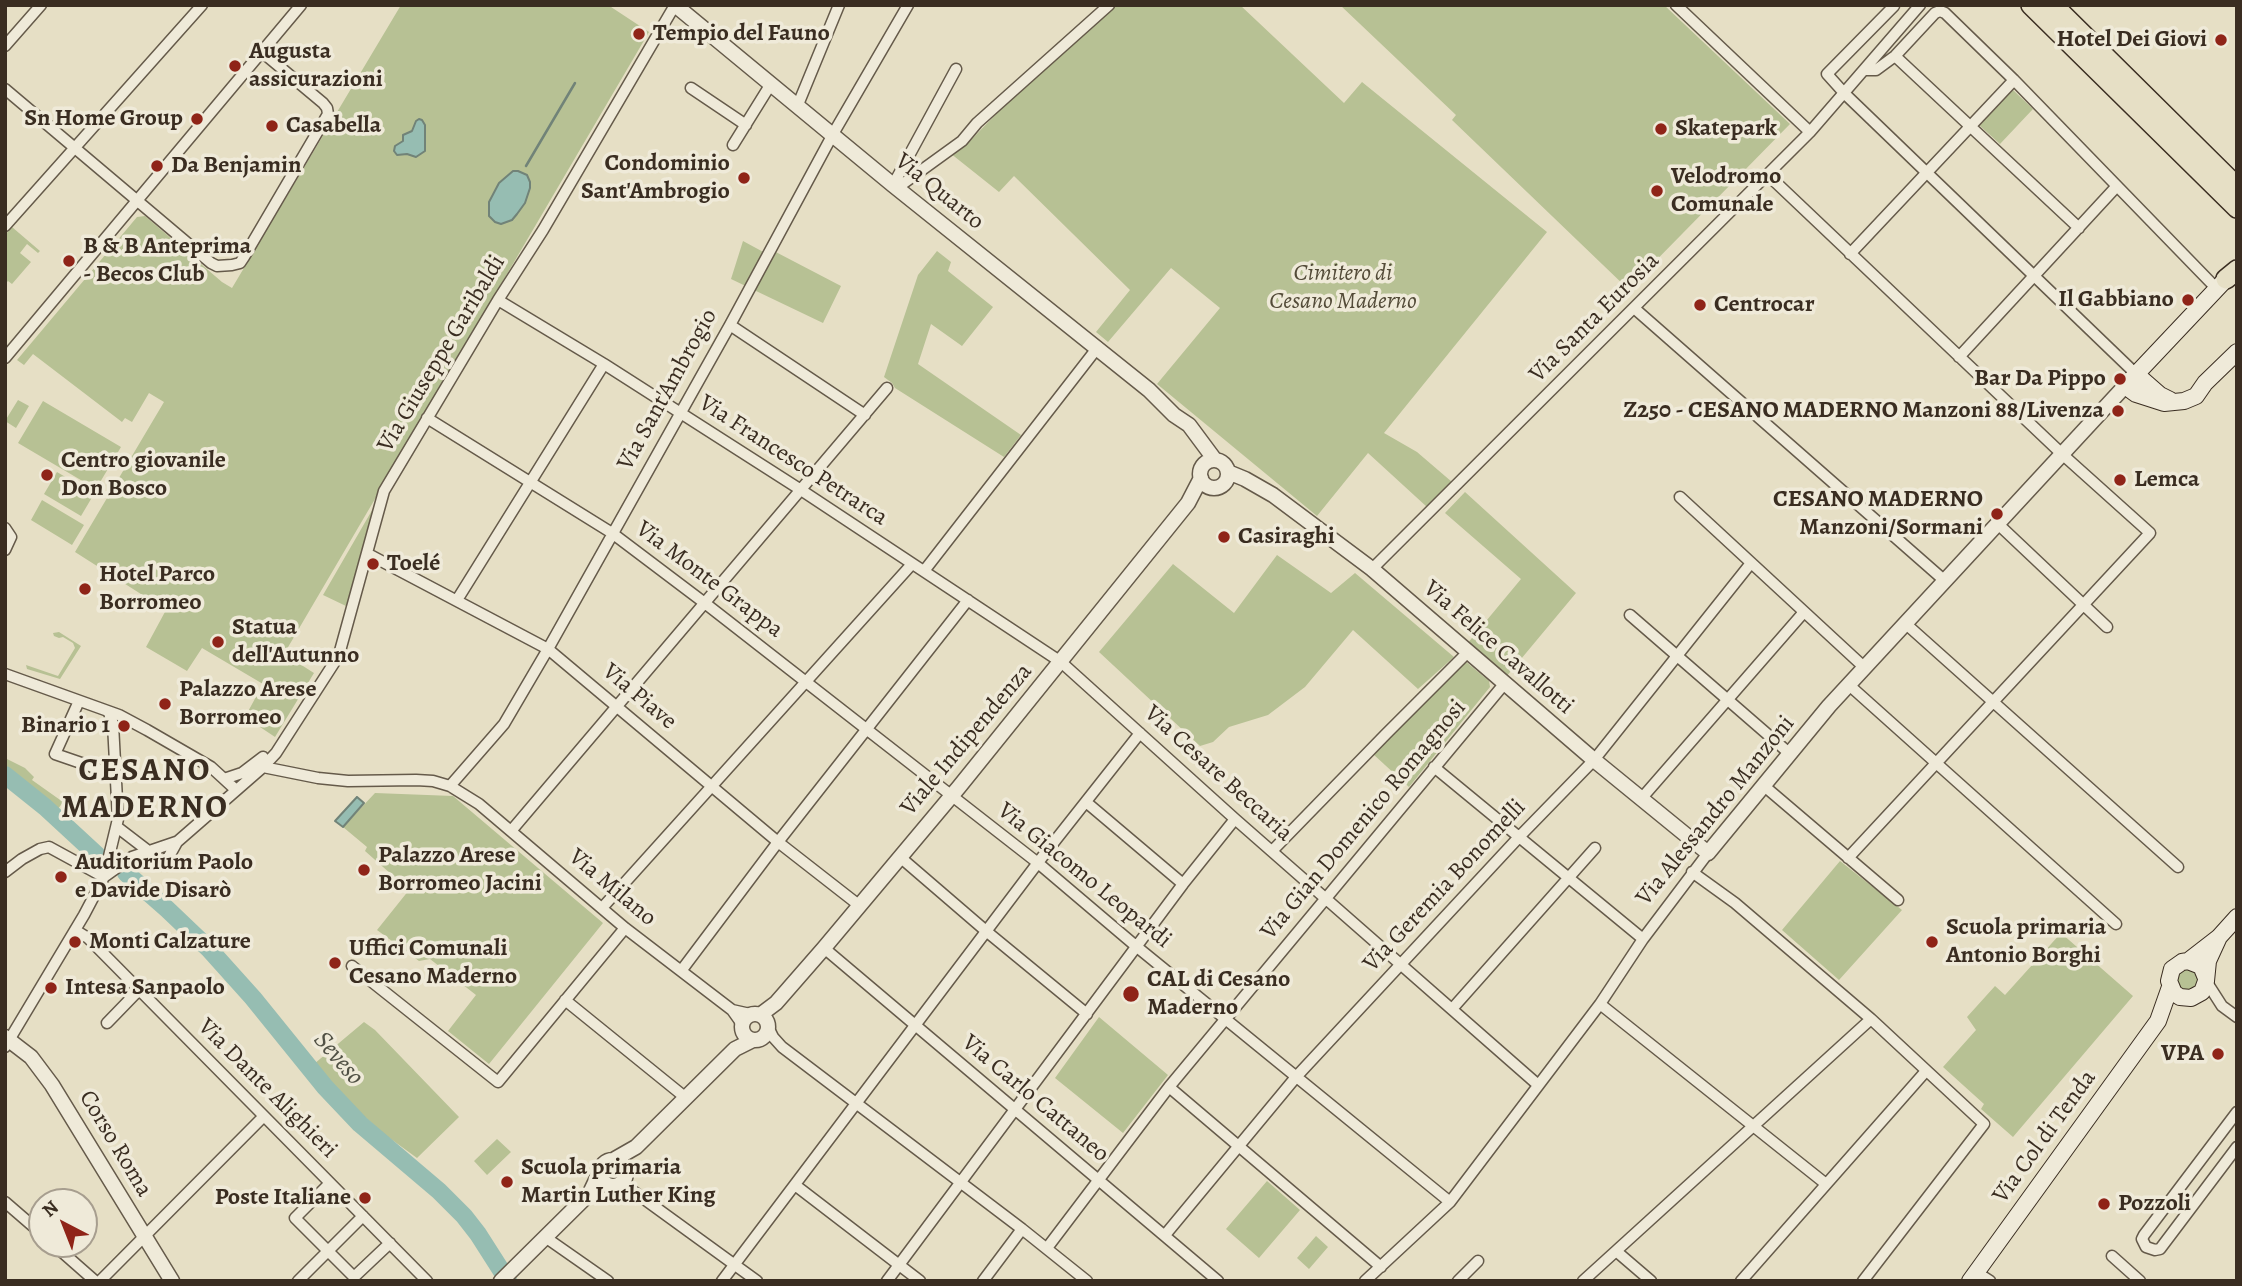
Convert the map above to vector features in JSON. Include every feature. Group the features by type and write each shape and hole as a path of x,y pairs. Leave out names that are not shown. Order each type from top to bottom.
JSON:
{"highway":[{"path":"2031,5 2237,208"},
{"path":"2053,5 2237,187"},
{"path":"2199,149 2214,154 2237,175"},
{"path":"2207,178 2214,196 2237,221"}],"main road":[{"name":"Via Alessandro Manzoni","path":"2125,386 2229,275"},
{"path":"2125,386 2152,400 2175,403 2196,396 2205,383 2237,352"},
{"path":"2136,374 2160,395 2175,403"},
{"name":"Via Col di Tenda","path":"1979,1278 2158,1021 2170,987 2169,975 2172,969 2176,964 2188,961 2219,937 2237,917"},
{"name":"Via Col di Tenda","path":"2158,1021 2189,998 2202,992 2208,961 2219,937"},
{"path":"2188,961 2201,966 2206,979"},
{"path":"2170,987 2180,997 2189,998"}],"street":[{"path":"5,46 41,5"},
{"path":"5,226 202,5"},
{"path":"5,358 301,5"},
{"name":"Via Quarto","path":"675,5 895,187 1149,390 1195,431 1213,474"},
{"name":"Via Giuseppe Garibaldi","path":"177,842 276,753 340,650 384,491 543,230 675,5"},
{"name":"Via Sant'Ambrogio","path":"450,786 504,724 548,649 833,134 908,5"},
{"path":"895,187 962,141 977,123 1108,5"},
{"path":"1676,5 1810,132"},
{"name":"Via Santa Eurosia","path":"1372,569 1768,176 1845,94 1920,5"},
{"path":"1894,6 1827,74 2136,374"},
{"path":"797,107 834,7"},
{"name":"Via Santa Eurosia","path":"1864,70 1876,70 1895,56 1935,13 1940,11 2014,80"},
{"path":"5,89 214,265 232,265 242,260 328,114 323,103 262,52"},
{"path":"1895,56 2079,228"},
{"path":"895,187 956,69"},
{"path":"1850,254 2014,80 2117,186 2229,275"},
{"path":"733,145 769,87"},
{"path":"691,88 746,125"},
{"path":"1768,176 2062,454 2150,533 1848,858"},
{"path":"1959,357 2117,186"},
{"name":"Via Francesco Petrarca","path":"498,300 802,490 1061,662"},
{"path":"1634,309 1945,581"},
{"path":"730,324 865,415"},
{"path":"924,571 1098,347"},
{"path":"457,600 604,364"},
{"name":"Via Alessandro Manzoni","path":"1365,1281 1450,1202 1600,1004 1692,872 1789,753 2125,386"},
{"path":"511,831 887,388"},
{"name":"Via Monte Grappa","path":"427,418 612,533 952,795"},
{"name":"Via Felice Cavallotti","path":"1213,474 1245,479 1273,495 1372,569 1594,760 1708,853"},
{"name":"Viale Indipendenza","path":"755,1025 860,906 1213,474"},
{"path":"1680,497 1865,668"},
{"path":"1997,524 2108,627"},
{"path":"5,550 8,532"},
{"name":"Via Piave","path":"368,554 548,649 778,842 860,906"},
{"path":"602,908 912,564"},
{"name":"Via Geremia Bonomelli","path":"1165,1235 1296,1077 1594,760 1751,564"},
{"path":"681,971 778,842 968,600"},
{"path":"1641,799 1804,612"},
{"path":"1630,615 1789,753"},
{"path":"1906,624 2178,867"},
{"path":"1272,851 1468,652"},
{"name":"Via Cesare Beccaria","path":"1061,662 1537,1084"},
{"path":"5,672 109,713 117,721 200,760 236,790"},
{"name":"Via Gian Domenico Romagnosi","path":"1047,1248 1169,1087 1505,683"},
{"path":"1849,685 2116,924"},
{"path":"79,701 55,754 116,775"},
{"path":"7,1041 104,877 117,827 117,721"},
{"path":"722,1281 914,1025 1140,733"},
{"name":"Via Giuseppe Garibaldi","path":"224,779 254,766 284,739"},
{"name":"Via Milano","path":"263,767 328,779 416,780 450,786 479,804 625,928 755,1025"},
{"path":"1434,767 1643,939"},
{"path":"1763,785 1898,900"},
{"name":"Via Giacomo Leopardi","path":"952,795 1450,1202"},
{"path":"1086,802 1183,884"},
{"path":"887,1281 1183,884 1236,819"},
{"path":"117,827 147,850"},
{"path":"104,877 132,857 177,842"},
{"path":"161,865 177,842"},
{"path":"5,872 22,859 49,846 104,877"},
{"path":"1452,1009 1595,848"},
{"path":"900,857 986,932 1087,1014"},
{"path":"1692,872 1735,903 1871,1019 1984,1124 1863,1281"},
{"path":"352,966 498,1082 625,928"},
{"name":"Via Dante Alighieri","path":"75,930 88,938 427,1281"},
{"name":"Via Carlo Cattaneo","path":"824,948 1218,1281"},
{"path":"2206,979 2222,1006"},
{"path":"107,1023 139,990"},
{"path":"2189,998 2222,1006 2237,1017"},
{"path":"565,1000 686,1098"},
{"path":"1600,1004 1826,1184"},
{"path":"1583,1281 1871,1019"},
{"path":"501,1281 590,1193 603,1164 636,1147 735,1049 755,1025 771,1034 779,1045 1047,1248 1073,1277 1087,1281"},
{"name":"Corso Roma","path":"7,1041 31,1057 52,1085 172,1281"},
{"path":"1741,1281 1926,1071"},
{"path":"1169,1087 1381,1267"},
{"path":"2237,1112 2144,1235 2142,1239 2146,1247 2160,1249 2237,1147"},
{"path":"70,1258 97,1281 264,1116"},
{"path":"590,1193 620,1180 636,1147"},
{"path":"615,1159 622,1163 620,1180"},
{"path":"600,1172 602,1180 620,1180 757,1281"},
{"path":"330,1183 295,1218 354,1277 390,1243"},
{"path":"795,1185 920,1281"},
{"path":"5,1202 28,1222"},
{"path":"298,1281 363,1216"},
{"path":"983,1281 1022,1229"},
{"path":"545,1237 608,1281"},
{"path":"1616,1251 1651,1281"},
{"path":"2112,1256 2140,1281"},
{"path":"1458,1281 1478,1261"}],"green space":[{"path":"401,5 608,5 649,32 284,654 314,673 275,737 245,717 263,684 202,648 187,671 146,647 166,610 75,552 164,402 149,393 132,422 125,418 122,422 33,354 24,365 17,360 137,217 145,216 232,288"},
{"name":"Cimitero di Cesano Maderno","path":"1117,5 1240,5 1344,103 1362,82 1547,232 1384,433 1417,452 1452,482 1427,507 1368,453 1317,516 1157,384 1220,308 1171,268 1108,342 1096,332 1130,290 1014,176 999,192 950,153 968,143 1003,107"},
{"name":"Velodromo Comunale","path":"1340,5 1664,5 1790,124 1628,289 1452,120 1456,115"},
{"path":"2013,90 2033,109 2000,144 1979,125"},
{"path":"12,227 40,251 38,253 27,244 20,253 31,262 12,284 8,281 5,284 5,235"},
{"path":"743,241 767,254 770,249 841,286 823,323 731,279"},
{"path":"937,251 951,262 948,271 993,307 962,346 931,324 918,364 1021,435 1004,457 895,388 884,377 918,275"},
{"path":"18,400 29,406 16,428 5,421"},
{"path":"43,401 121,447 96,489 18,443"},
{"path":"57,472 94,494 81,516 44,494"},
{"path":"1465,492 1576,593 1506,677 1467,644 1521,579 1445,513"},
{"path":"382,493 346,606 323,595"},
{"path":"42,500 84,525 72,545 31,520"},
{"path":"1277,555 1331,593 1355,573 1454,657 1418,689 1353,630 1305,687 1268,715 1229,727 1213,742 1200,746 1099,652 1173,564 1234,613"},
{"path":"59,632 81,646 60,679 27,669 26,665 58,676 75,648 73,643 63,637 54,636 53,633"},
{"path":"1465,661 1489,681 1490,687 1409,787 1373,754"},
{"path":"7,759 25,768 34,777 32,780 63,802 58,809 5,768"},
{"path":"375,793 453,796 603,923 489,1064 448,1031 476,995 430,959 419,961 377,930 409,890 365,851 367,847 343,827"},
{"path":"1840,861 1902,910 1839,980 1782,930"},
{"path":"2061,933 2133,996 2013,1137 1981,1109 1984,1104 1943,1067 1976,1030 1967,1017 1995,986 2005,995"},
{"path":"2185,968 2197,972 2200,980 2195,991 2179,991 2176,975"},
{"path":"1099,1017 1168,1075 1123,1133 1055,1078"},
{"path":"364,1022 375,1030 459,1117 417,1158 384,1134 347,1101 314,1064"},
{"path":"497,1139 511,1152 487,1175 474,1161"},
{"path":"1267,1181 1300,1210 1259,1258 1226,1229"},
{"path":"1316,1236 1328,1247 1309,1269 1297,1258"}],"water":[{"path":"419,119 425,125 425,151 416,157 397,155 395,146 403,141 403,135 412,131"},
{"path":"513,171 527,175 530,188 525,203 517,214 512,220 501,224 489,216 489,202 499,183"},
{"path":"357,797 364,803 343,827 335,821"}],"waterway":[{"path":"526,166 575,83"},
{"name":"Seveso","path":"5,775 97,855"},
{"name":"Seveso","path":"126,873 209,949 253,998 325,1087 360,1124 439,1191 464,1216 508,1281"}],"place":[{"name":"Tempio del Fauno","path":"639,34"},
{"name":"Hotel Dei Giovi","path":"2221,40"},
{"name":"Augusta assicurazioni","path":"235,66"},
{"name":"Sn Home Group","path":"197,119"},
{"name":"Casabella","path":"272,126"},
{"name":"Skatepark","path":"1661,129"},
{"name":"Da Benjamin","path":"157,166"},
{"name":"Condominio Sant'Ambrogio","path":"744,178"},
{"name":"Velodromo Comunale","path":"1657,191"},
{"name":"B & B Anteprima - Becos Club","path":"69,261"},
{"name":"Il Gabbiano","path":"2188,300"},
{"name":"Centrocar","path":"1700,305"},
{"name":"Bar Da Pippo","path":"2120,379"},
{"name":"Z250 - CESANO MADERNO Manzoni 88/Livenza","path":"2118,411"},
{"name":"Centro giovanile Don Bosco","path":"47,475"},
{"name":"Lemca","path":"2120,480"},
{"name":"CESANO MADERNO Manzoni/Sormani","path":"1997,514"},
{"name":"Casiraghi","path":"1224,537"},
{"name":"Toelé","path":"373,564"},
{"name":"Hotel Parco Borromeo","path":"85,589"},
{"name":"Statua dell'Autunno","path":"218,642"},
{"name":"Palazzo Arese Borromeo","path":"165,704"},
{"name":"Binario 1","path":"124,726"},
{"name":"Palazzo Arese Borromeo Jacini","path":"364,870"},
{"name":"Auditorium Paolo e Davide Disarò","path":"61,877"},
{"name":"Monti Calzature","path":"75,942"},
{"name":"Scuola primaria Antonio Borghi","path":"1932,942"},
{"name":"Uffici Comunali Cesano Maderno","path":"335,963"},
{"name":"Intesa Sanpaolo","path":"51,988"},
{"name":"CAL di Cesano Maderno","path":"1131,994"},
{"name":"VPA","path":"2218,1054"},
{"name":"Scuola primaria Martin Luther King","path":"507,1182"},
{"name":"Poste Italiane","path":"365,1198"},
{"name":"Pozzoli","path":"2104,1204"}],"district":[{"name":"CESANO MADERNO","path":"145,790"}]}
